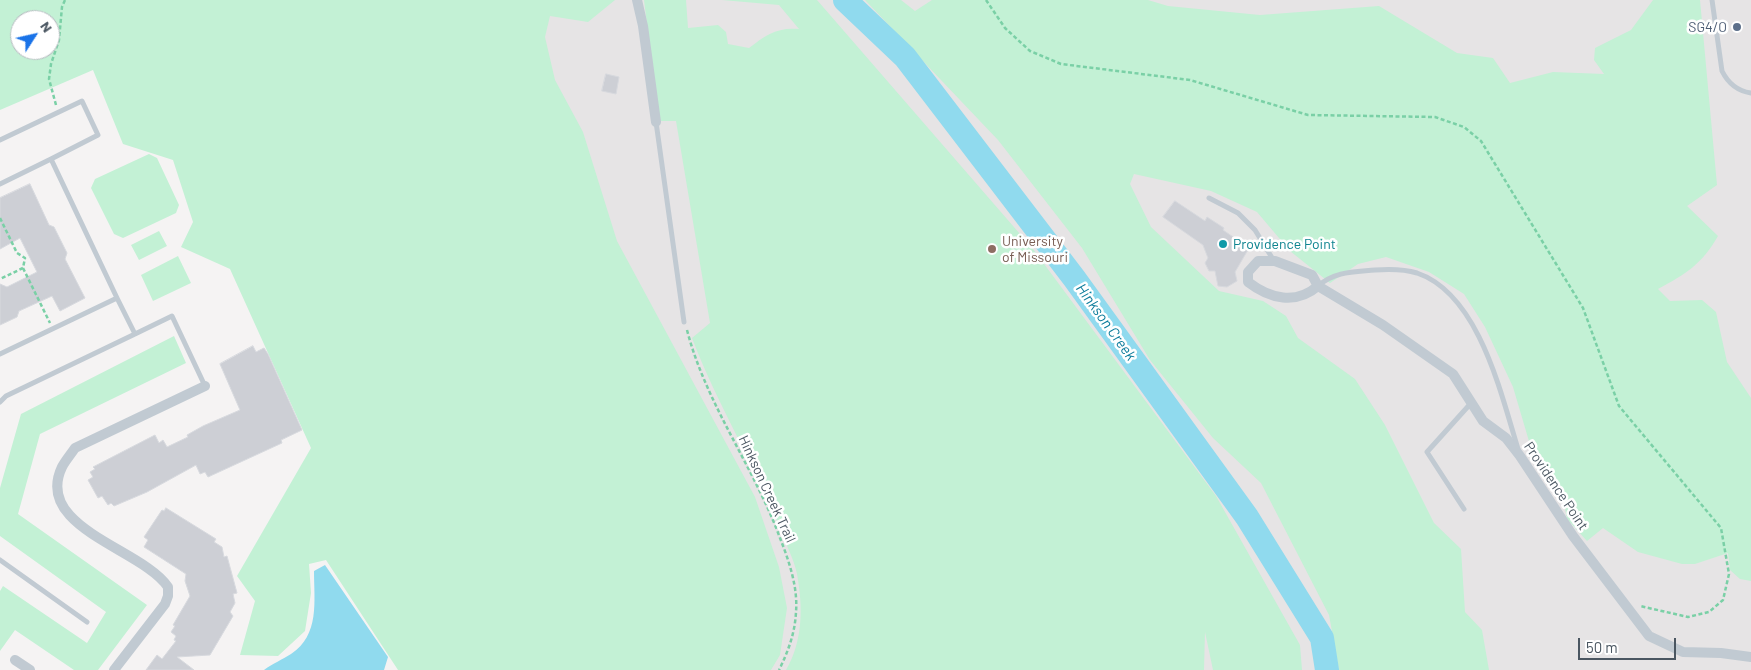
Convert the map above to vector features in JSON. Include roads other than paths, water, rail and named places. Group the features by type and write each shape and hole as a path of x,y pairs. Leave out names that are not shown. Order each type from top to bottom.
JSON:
{"street":[{"path":"636,0 643,26 656,122"},
{"path":"1275,261 1258,261 1248,272 1248,282 1257,289 1279,297 1304,297 1318,286"},
{"name":"Providence Point","path":"1275,261 1312,275 1318,286 1384,325 1453,374 1484,421 1506,438 1520,456 1573,536 1649,636 1683,652 1721,653 1751,658"},
{"path":"114,670 164,604 168,596 168,588 155,573 70,517 58,496 57,481 62,466 75,448 205,386"},
{"path":"15,660 30,670"}],"lane":[{"path":"1712,0 1722,71 1727,81 1735,88 1751,93"},
{"path":"0,140 82,100 98,135 0,184"},
{"path":"656,122 684,322"},
{"path":"51,159 135,334"},
{"path":"1209,198 1238,214 1254,230 1275,261"},
{"path":"1318,286 1327,278 1338,274 1391,269 1417,273 1444,289 1471,321 1492,369 1520,456"},
{"path":"0,354 117,298"},
{"path":"0,402 6,396 172,316 205,386"},
{"path":"1464,509 1427,452 1472,401"},
{"path":"0,560 87,622"}],"water":[{"path":"325,565 388,657 384,670 264,670 291,654 307,637 313,617 314,571"}],"waterway":[{"name":"Hinkson Creek","path":"845,0 905,57 1074,278 1247,517 1322,638 1327,670"}],"place":[{"name":"SG4/O","path":"1737,27"},
{"name":"Providence Point","path":"1223,244"},
{"name":"University of Missouri","path":"992,249"}]}
